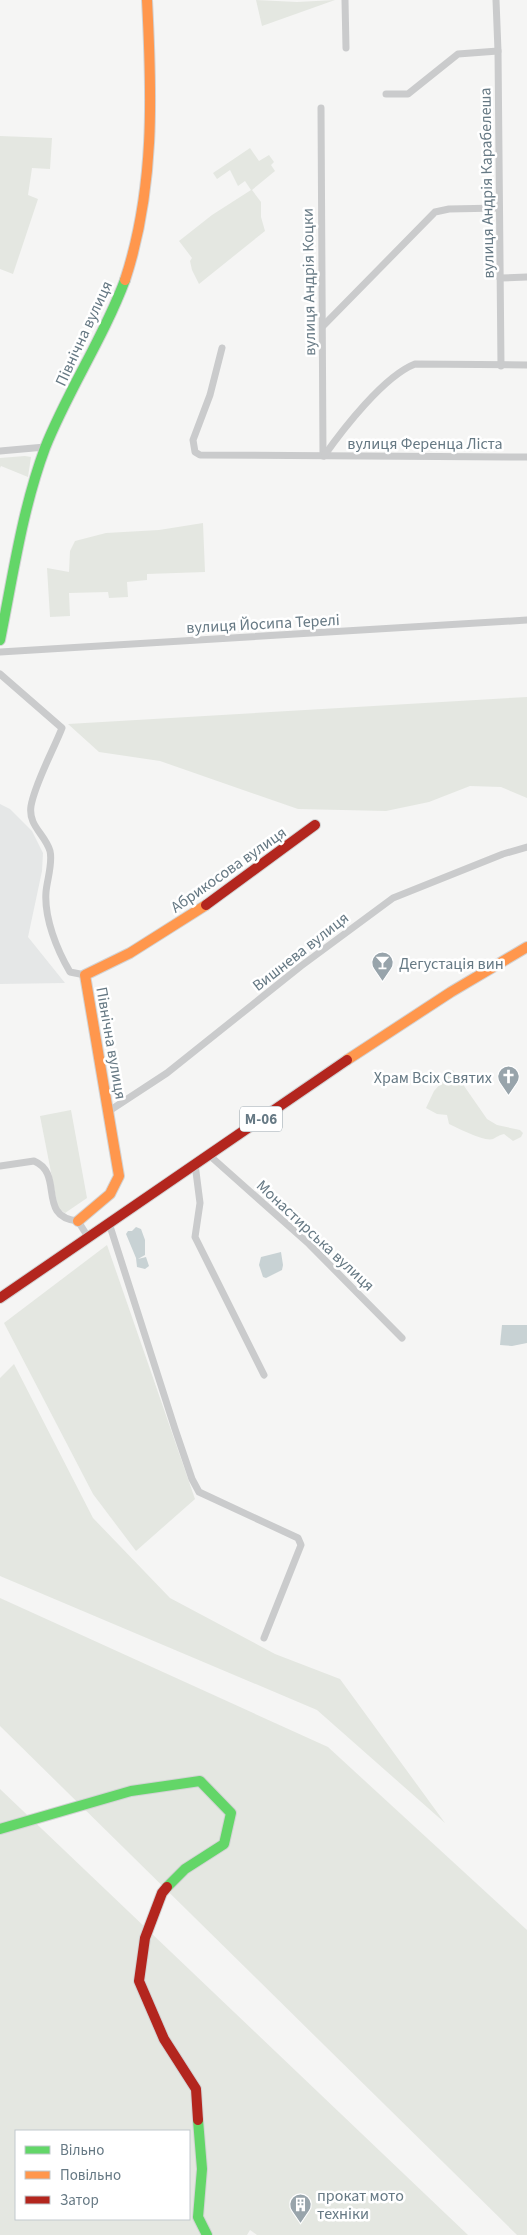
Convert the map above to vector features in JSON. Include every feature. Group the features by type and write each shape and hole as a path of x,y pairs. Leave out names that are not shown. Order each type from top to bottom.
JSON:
{"main road":[{"name":"Північна вулиця","path":"0,640 25,516 45,447 111,315 123,283 142,215 151,124 147,0"},
{"name":"Абрикосова вулиця","path":"158,937 268,861 315,825"},
{"name":"Північна вулиця","path":"78,1221 102,1202 117,1182 119,1169 85,975 125,958 158,937"},
{"name":"М-06","path":"0,1298 443,997 527,948"},
{"path":"0,1829 131,1791 200,1781 231,1813 224,1844 185,1869 162,1893 145,1938 139,1981 164,2039 196,2089 202,2170 198,2217 207,2235"}],"street":[{"path":"345,0 346,48"},
{"name":"вулиця Андрія Карабелеша","path":"496,0 501,366"},
{"path":"386,94 408,94 458,54 498,51"},
{"name":"вулиця Андрія Коцки","path":"321,108 323,456"},
{"path":"323,326 436,212 449,209 499,208"},
{"path":"500,278 527,277"},
{"name":"вулиця Ференца Ліста","path":"222,348 210,395 193,440 195,452 206,456 527,457"},
{"path":"323,456 335,439 393,376 405,368 415,364 527,365"},
{"path":"0,451 45,447"},
{"name":"вулиця Йосипа Терелі","path":"0,652 527,620"},
{"path":"0,674 62,728 34,797 31,815 33,825 50,850 46,895 50,924 70,972 85,975"},
{"name":"Вишнева вулиця","path":"110,1111 167,1073 301,966 393,898 503,854 527,847"},
{"name":"Монастирська вулиця","path":"209,1155 309,1244 402,1338"},
{"path":"0,1166 34,1161 39,1163 44,1168 50,1183 54,1204 59,1214 68,1220 78,1221 88,1237"},
{"path":"195,1164 200,1203 195,1237 264,1375"},
{"path":"109,1223 175,1429 192,1479 199,1492 298,1538 301,1545 264,1638"}],"shaded area":[{"path":"256,0 297,2 335,0 262,26"},
{"path":"0,136 52,138 50,169 32,168 28,195 38,199 13,274 0,269"},
{"path":"250,148 259,161 269,155 274,162 271,165 275,171 252,190 261,202 261,217 265,231 199,284 192,270 190,261 192,258 179,241 212,215 251,190 245,181 238,186 230,170 217,179 213,173"},
{"path":"31,457 28,477 1,466 0,468 0,458"},
{"path":"203,523 205,572 147,574 147,580 127,582 128,597 109,598 108,592 69,593 70,616 50,617 47,568 69,572 70,551 75,541 106,533 159,530"},
{"path":"527,697 527,798 501,787 470,786 429,802 386,811 298,809 160,761 99,752 68,724"},
{"path":"0,804 10,809 32,831 43,853 42,871 28,937 65,983 0,984"},
{"path":"453,1070 487,1119 497,1125 520,1130 523,1133 521,1137 513,1141 504,1134 493,1139 477,1137 449,1124 447,1115 437,1114 426,1108 434,1091"},
{"path":"71,1110 87,1198 65,1213 58,1208 40,1116"},
{"path":"136,1227 141,1229 145,1240 145,1255 138,1259 146,1257 149,1266 145,1269 137,1267 136,1258 126,1234"},
{"path":"107,1245 195,1499 136,1551 93,1494 4,1323"},
{"path":"281,1252 282,1270 266,1278 263,1277 259,1265 261,1257"},
{"path":"502,1325 527,1325 527,1343 512,1346 500,1345"},
{"path":"14,1364 93,1518 170,1598 275,1654 340,1679 445,1823 317,1710 0,1576 0,1378"},
{"path":"0,1598 328,1747 527,1930 527,2235 517,2235 0,1726"},
{"path":"0,1789 468,2235 257,2235 250,2230 247,2235 0,2235"}],"traffic: fast":[{"path":"0,640 24,519 37,471 54,427 106,323 125,280"},
{"path":"0,1829 131,1791 200,1781 231,1813 224,1844 185,1869 167,1887"},
{"path":"198,2120 202,2169 198,2217 207,2235"}],"traffic: slow":[{"path":"125,280 135,246 142,211 149,142 150,71 147,0"},
{"path":"78,1221 110,1194 119,1176 85,975 130,953 206,905"},
{"path":"347,1060 451,992 527,947"}],"traffic: jam":[{"path":"206,905 315,825"},
{"path":"0,1298 347,1060"},
{"path":"167,1887 162,1893 145,1938 139,1981 164,2039 196,2089 198,2120"}],"place":[{"name":"Дегустація вин","path":"383,982"},
{"name":"Храм Всіх Святих","path":"508,1096"},
{"name":"прокат мото техніки","path":"301,2223"}]}
